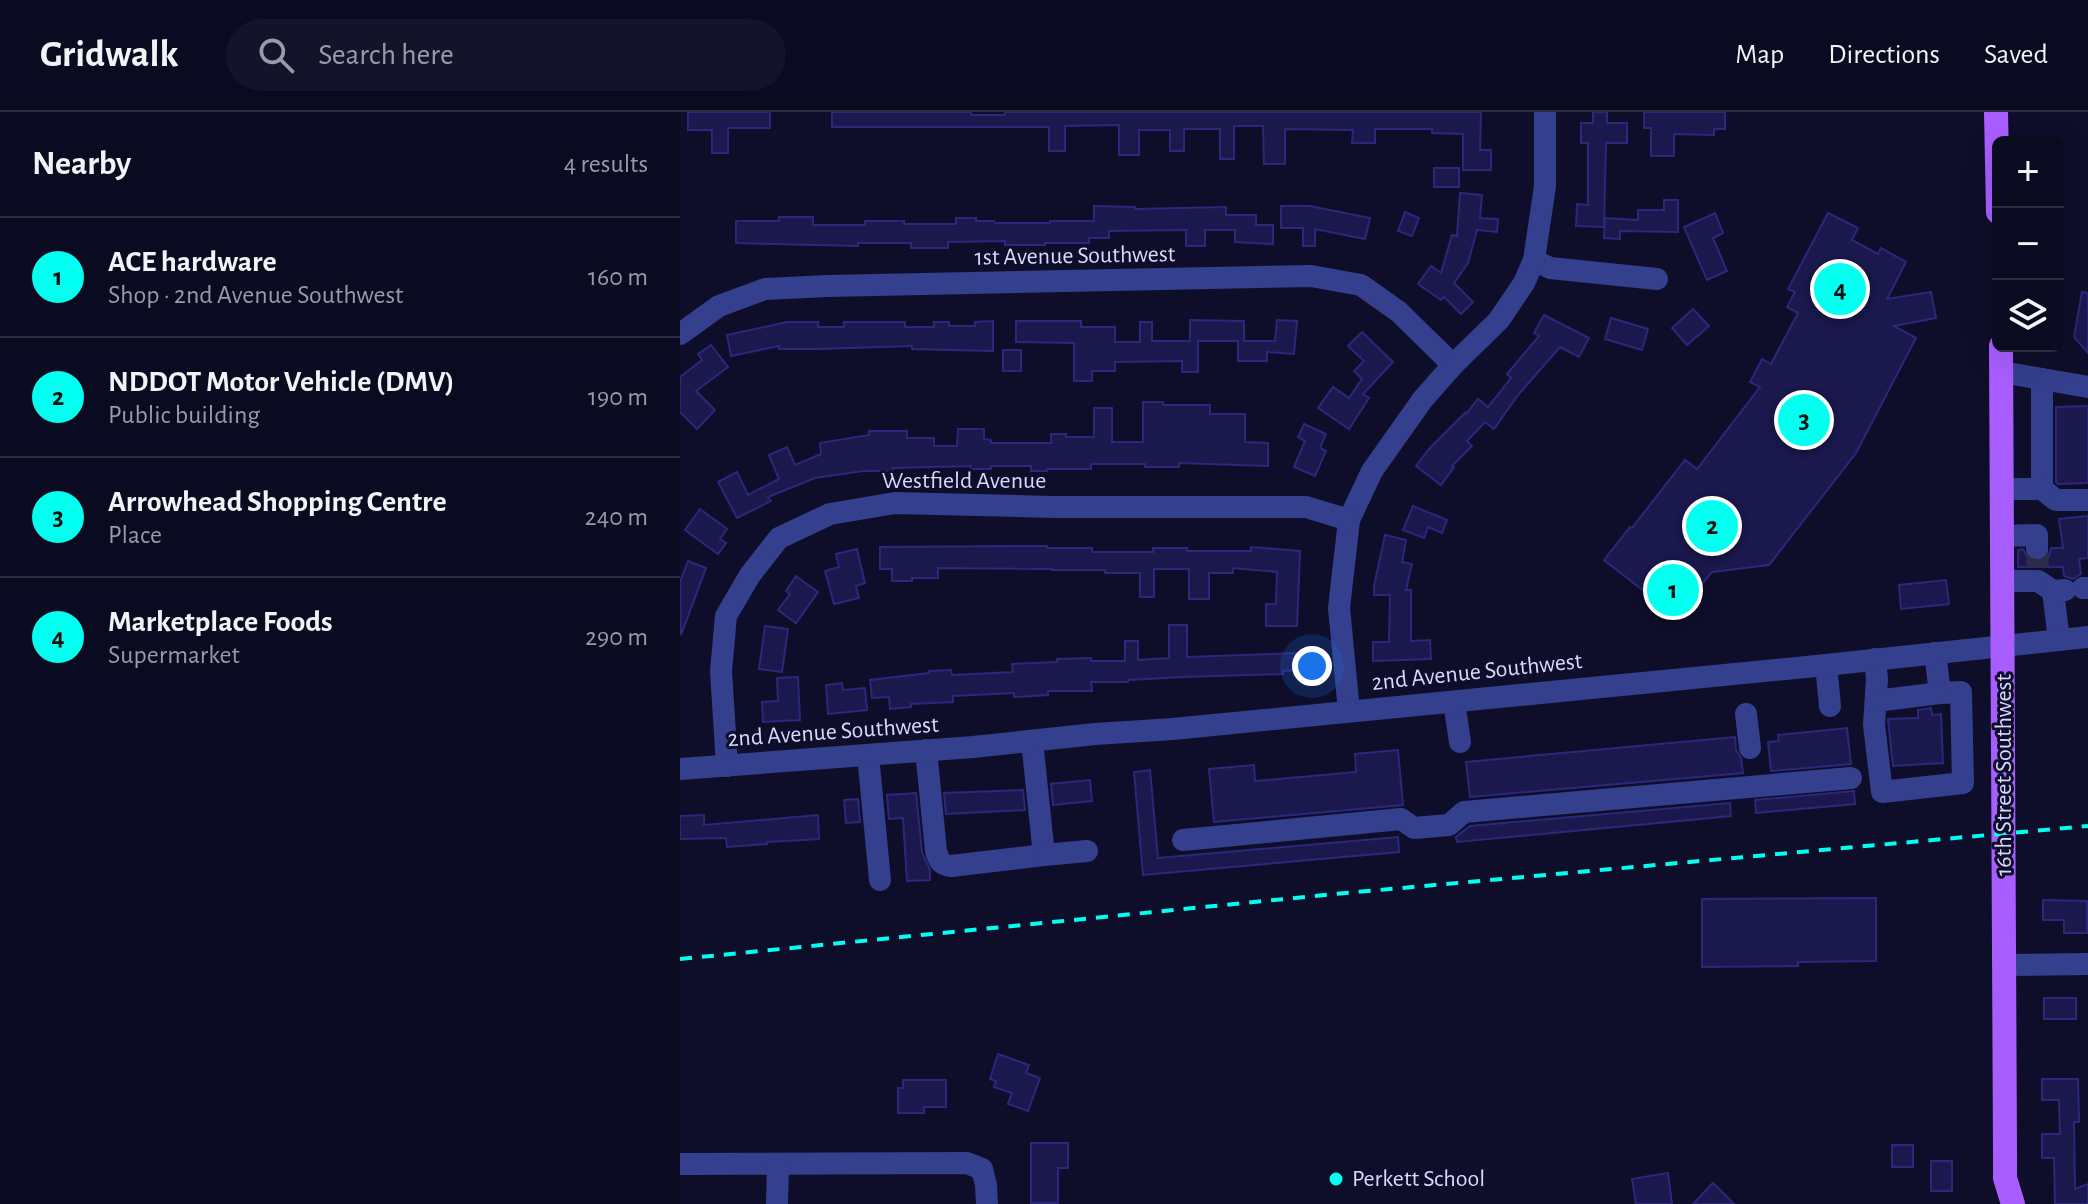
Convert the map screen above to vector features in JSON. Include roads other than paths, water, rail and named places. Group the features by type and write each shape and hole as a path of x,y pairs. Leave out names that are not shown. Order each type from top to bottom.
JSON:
{"main road":[{"path":"1996,112 1998,208"},
{"name":"16th Street Southwest","path":"2001,352 2005,1178 2013,1204"}],"street":[{"path":"1349,711 1339,608 1349,520 1372,471 1423,399 1499,320 1524,283 1534,260 1545,186 1545,112"},
{"path":"1534,260 1550,268 1657,279"},
{"name":"1st Avenue Southwest","path":"680,334 719,306 765,289 1311,276 1361,285 1399,312 1453,365"},
{"path":"2002,372 2088,387"},
{"path":"2042,379 2042,489"},
{"path":"2003,489 2042,489 2056,500 2088,500"},
{"name":"Westfield Avenue","path":"727,766 721,671 726,616 750,575 779,538 830,514 895,503 1053,507 1292,506 1349,520"},
{"path":"2003,536 2037,535 2057,579 2059,640"},
{"path":"2003,581 2057,579"},
{"name":"2nd Avenue Southwest","path":"680,769 1032,741 1454,702 2088,637"},
{"path":"1935,653 1940,693"},
{"path":"1875,659 1874,725 1882,792 1963,783 1961,692 1876,701"},
{"path":"1826,665 1830,706"},
{"path":"1454,702 1460,742"},
{"path":"1746,714 1755,787"},
{"path":"1032,741 1044,855"},
{"path":"926,750 936,851 944,865 1087,851"},
{"path":"868,755 880,880"},
{"path":"1183,840 1401,819 1414,828 1449,825 1464,812 1851,778"},
{"path":"2003,965 2088,964"},
{"path":"680,1164 967,1163 982,1169 987,1204"},
{"path":"777,1204 778,1164"}],"tunnel":[{"path":"2037,548 2038,567"}],"railway":[{"path":"680,959 1335,894 2088,826"}],"place":[{"name":"Marketplace Foods","path":"1840,289"},
{"name":"Arrowhead Shopping Centre","path":"1804,420"},
{"name":"NDDOT Motor Vehicle (DMV)","path":"1712,526"},
{"name":"ACE hardware","path":"1673,590"},
{"name":"Perkett School","path":"1336,1179"}]}
